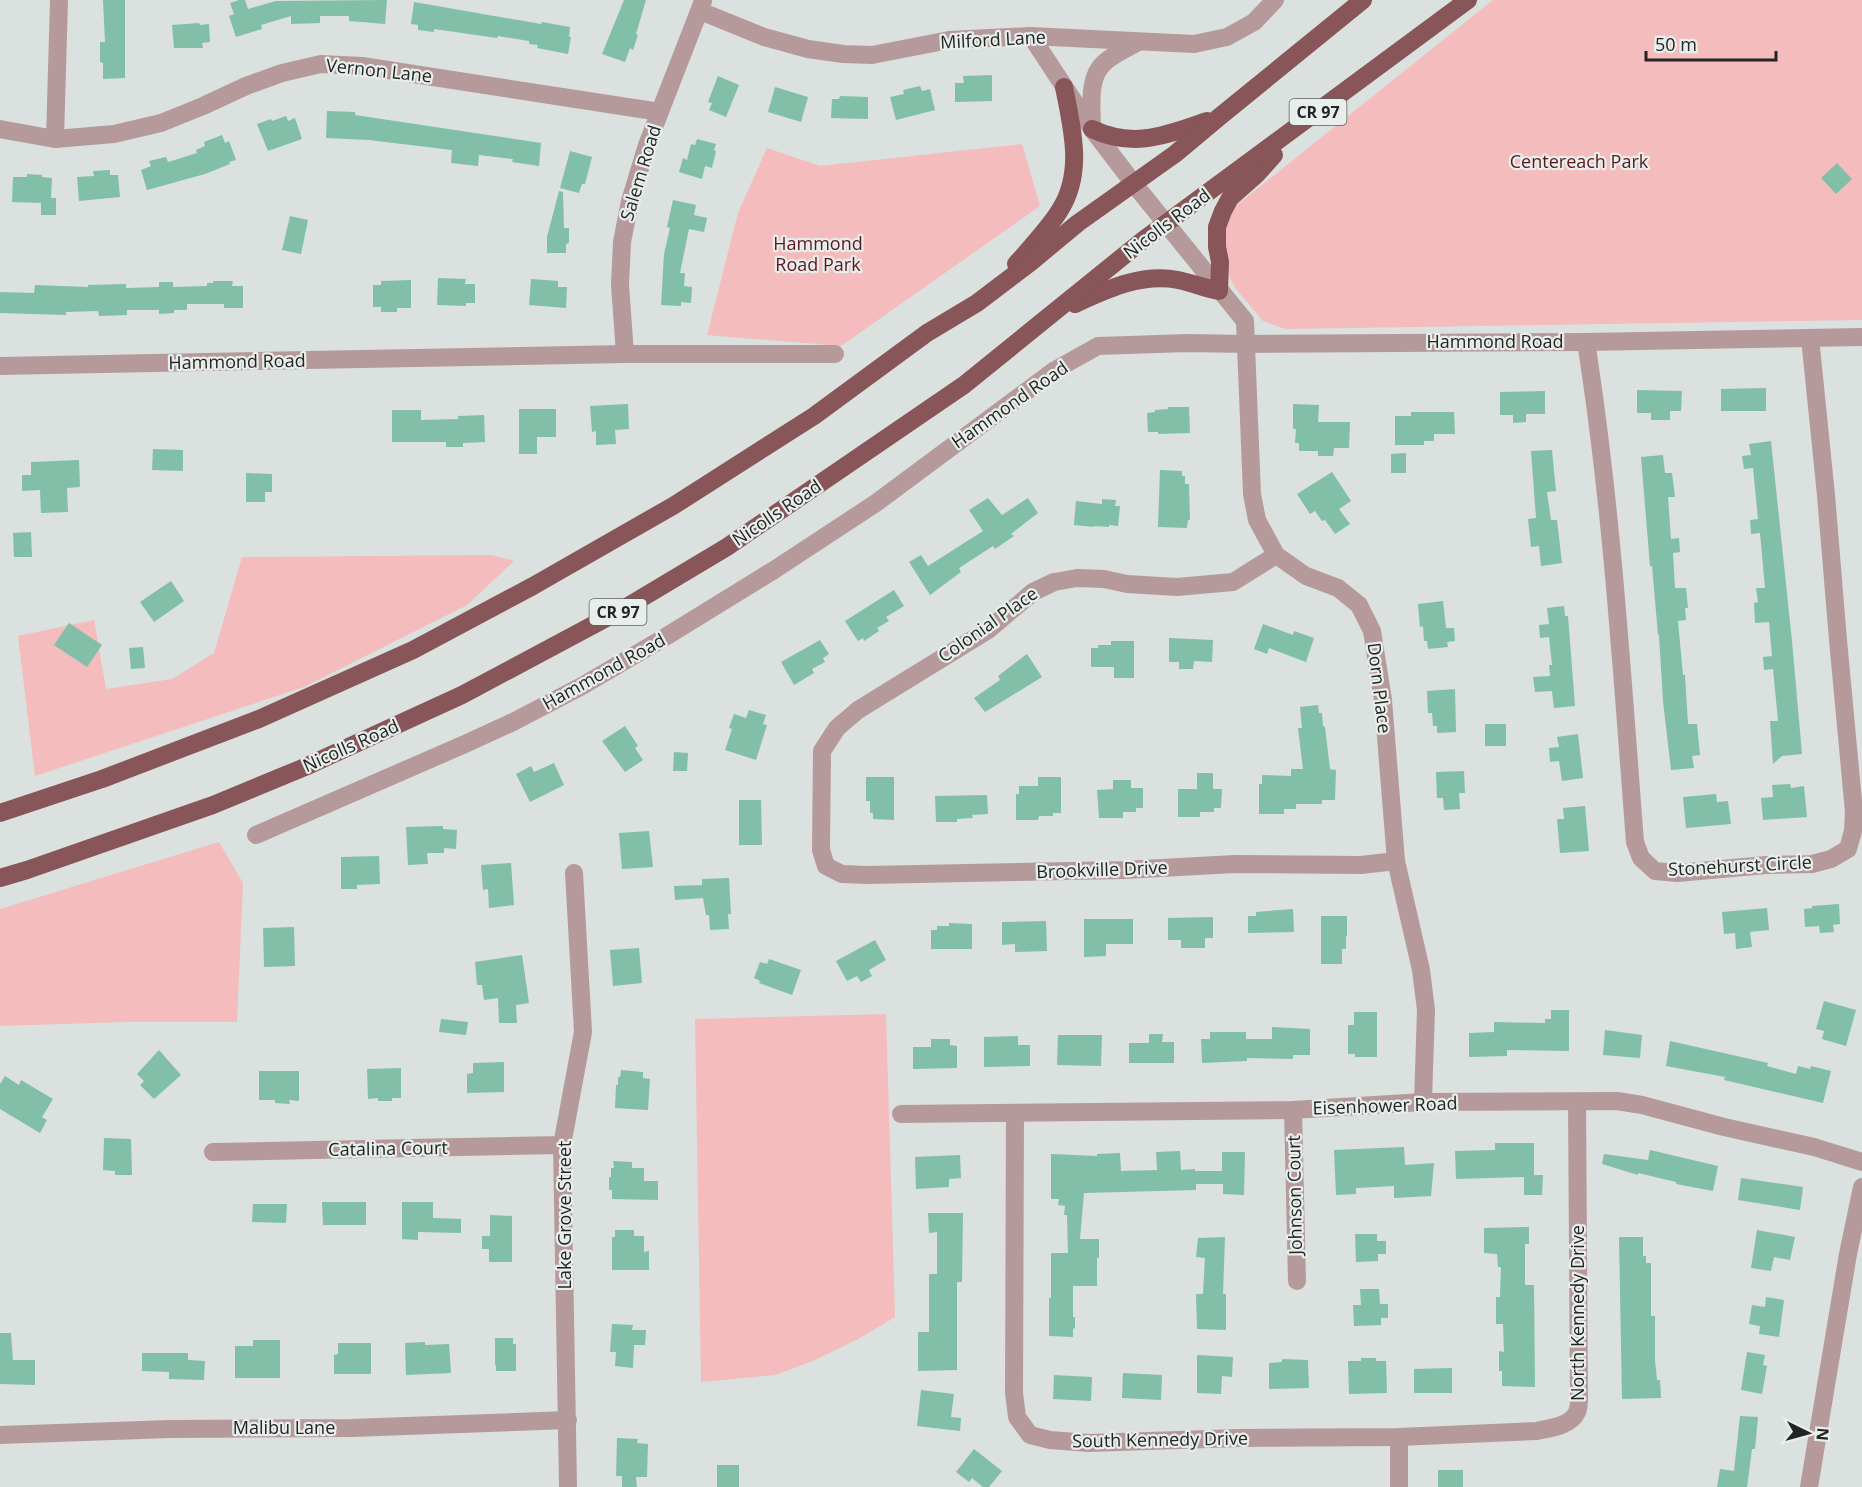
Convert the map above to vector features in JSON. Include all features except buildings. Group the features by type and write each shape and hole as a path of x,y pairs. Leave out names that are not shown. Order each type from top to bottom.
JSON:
{"highway":[{"path":"0,813 102,779 259,718 423,644 533,586 673,506 814,416 927,333 995,290 1078,223 1175,154 1363,0"},
{"name":"Nicolls Road","path":"0,878 213,805 305,767 462,695 625,608 727,547 964,385 1142,241 1468,0"},
{"path":"995,290 1061,210 1071,185 1075,160 1074,144 1064,87"},
{"path":"1092,129 1107,136 1143,140 1163,136 1218,117"},
{"path":"1052,314 1134,280 1156,278 1178,280 1219,291 1220,262 1217,227 1223,212 1230,198 1257,174 1299,126"}],"street":[{"path":"55,139 59,0"},
{"name":"Milford Lane","path":"702,6 764,37 808,49 872,55 949,39 1031,36 1194,44 1227,37 1254,22 1275,0"},
{"name":"Salem Road","path":"626,354 620,285 622,242 630,201 647,145 702,6"},
{"name":"Dorn Place","path":"1031,36 1092,129 1245,321 1252,494 1257,520 1276,555 1306,576 1338,588 1359,605 1372,631 1383,700 1396,861 1421,970 1425,1000 1423,1102"},
{"path":"1092,129 1092,97 1095,76 1104,63 1140,42"},
{"name":"Vernon Lane","path":"0,129 55,139 114,134 161,123 246,86 282,73 321,64 374,68 660,112"},
{"name":"Hammond Road","path":"256,835 474,740 582,686 672,633 876,503 1055,370 1098,346 1188,343 1586,342 1862,337"},
{"name":"Stonehurst Circle","path":"1586,342 1598,419 1635,842 1641,858 1655,871 1677,873 1766,865 1812,864 1831,859 1848,849 1854,831 1826,495 1809,338"},
{"name":"Hammond Road","path":"0,366 626,354 835,354"},
{"name":"Colonial Place","path":"821,850 822,750 837,728 858,710 988,630 1033,592 1054,582 1077,578 1177,587 1233,582 1276,555"},
{"name":"Brookville Drive","path":"821,850 826,866 842,874 867,875 1124,870 1235,864 1361,865 1396,861"},
{"name":"Lake Grove Street","path":"568,1487 562,1145 583,1032 574,873"},
{"name":"Eisenhower Road","path":"901,1114 1293,1110 1423,1102 1617,1101 1814,1147 1862,1162"},
{"name":"North Kennedy Drive","path":"1400,1437 1537,1431 1568,1423 1577,1414 1579,1397 1577,1102"},
{"name":"Johnson Court","path":"1293,1110 1297,1281"},
{"name":"South Kennedy Drive","path":"1015,1114 1014,1393 1017,1417 1030,1435 1050,1440 1089,1443 1239,1438 1400,1437"},
{"name":"Catalina Court","path":"213,1152 562,1145"},
{"path":"1809,1487 1848,1254 1862,1187"},
{"name":"Malibu Lane","path":"0,1435 170,1429 352,1428 568,1420"},
{"path":"1399,1487 1400,1437"}],"green space":[{"name":"Centereach Park","path":"1493,0 1862,0 1862,320 1285,329 1263,321 1236,289 1227,272 1222,225 1232,209"},
{"name":"Hammond Road Park","path":"1022,144 1040,206 841,346 707,335 738,213 767,148 820,166"},
{"path":"492,555 514,561 467,605 304,687 35,776 18,636 94,620 106,689 172,679 214,653 242,557"},
{"path":"219,842 243,883 237,1022 125,1022 0,1026 0,909"},
{"path":"886,1014 895,1317 858,1339 813,1361 775,1375 701,1382 695,1019"}]}
